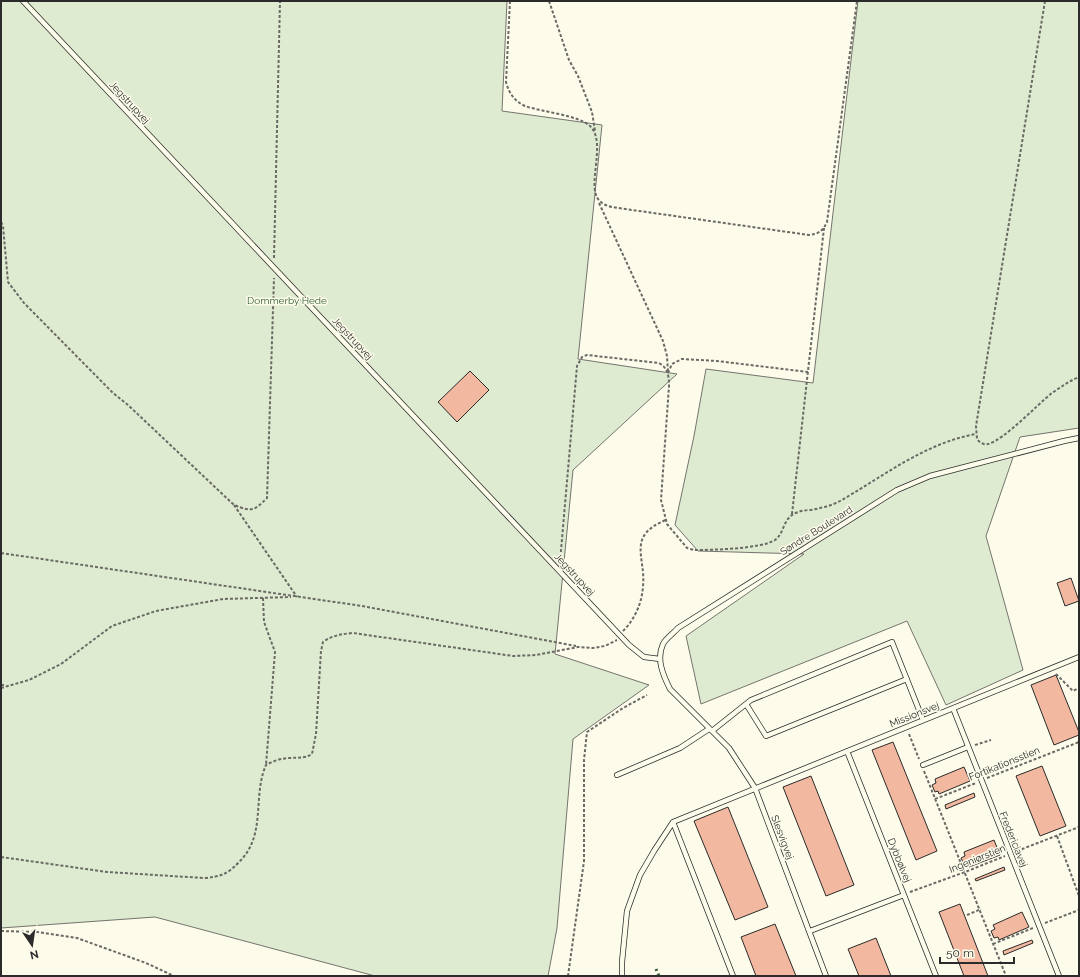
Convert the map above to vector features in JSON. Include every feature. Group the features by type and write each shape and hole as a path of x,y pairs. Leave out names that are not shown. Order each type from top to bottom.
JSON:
{"lane":[{"name":"Jegstrupvej","path":"23,1 620,636 644,657 660,659"},
{"name":"Søndre Boulevard","path":"660,659 664,643 678,628 897,490 930,476 1079,438"},
{"path":"617,775 680,748 711,730 751,700 892,642 923,720"},
{"name":"Missionsvej","path":"674,822 1079,657"},
{"name":"Slesvigvej","path":"660,659 664,678 670,689 729,748 755,788 826,976"},
{"path":"746,704 766,736 907,679"},
{"name":"Fredericiavej","path":"953,708 1059,976"},
{"path":"923,766 968,747"},
{"name":"Dybbølvej","path":"847,751 936,976"},
{"path":"622,976 627,911 640,875 674,822"},
{"path":"674,822 733,976"},
{"path":"810,931 904,895"}],"path":[{"path":"234,505 246,510 257,508 267,498 280,1"},
{"path":"510,1 506,82 512,97 518,103 534,109 579,119 589,125 596,138"},
{"path":"549,1 569,60 578,76 592,112 597,147 594,185 596,196 663,341 667,356 668,386 661,500 666,520 672,532 688,548 694,550 740,548 768,543 776,539 781,533 788,518 792,514 799,511 828,506 840,501 900,464 959,437 976,434"},
{"path":"792,514 824,228 827,222 857,1"},
{"path":"1045,1 976,426 977,439 984,444 989,444 995,441 1052,394 1079,377"},
{"path":"598,200 604,204 618,208 800,235 815,234 824,228"},
{"path":"1,222 3,226 8,282 24,303 113,393 128,405 234,505 297,596"},
{"path":"560,571 577,366 579,361 582,357 587,355 659,363 666,368 668,374"},
{"path":"668,374 672,364 682,359 717,361 808,372"},
{"path":"1,553 362,606 578,647 593,648 605,646 620,636 639,609 644,585 640,549 641,542 651,528 666,520"},
{"path":"1,686 29,680 61,664 112,626 156,611 223,599 297,596"},
{"path":"1,857 107,872 204,878 216,877 228,872 238,863 247,854 253,842 258,822 263,773 266,765 275,652 264,622 264,598"},
{"path":"266,765 290,757 300,758 307,757 312,754 316,734 321,651 323,642 330,637 353,633 520,656 536,655 578,647"},
{"path":"1053,668 1073,691 1077,689"},
{"path":"568,976 584,861 584,760 587,732 647,694"},
{"path":"906,727 919,760"},
{"path":"968,747 991,740"},
{"name":"Fortikationsstien","path":"935,799 1079,742"},
{"path":"923,766 1006,976"},
{"name":"Ingeniørstien","path":"904,895 1079,827"},
{"path":"1057,836 1079,896"},
{"path":"968,915 980,910"},
{"path":"1,931 37,932 77,938 146,963 174,976"}],"green space":[{"name":"Dommerby Hede","path":"1,1 507,1 502,111 602,125 578,359 677,374 573,470 555,654 649,685 573,739 557,928 548,976 375,976 155,917 1,928"},
{"path":"858,1 1079,1 1079,428 1020,437 986,536 1023,670 946,705 907,621 701,704 686,636 804,554 698,551 675,525 694,436 706,369 813,383"}],"building":[{"path":"470,371 489,390 457,422 438,402"},
{"path":"1071,578 1079,601 1065,606 1057,583"},
{"path":"1056,675 1079,735 1054,745 1031,685"},
{"path":"893,742 937,851 916,860 872,750"},
{"path":"1042,766 1066,826 1040,836 1016,776"},
{"path":"964,767 970,781 939,794 938,791 935,792 932,785 936,783 935,779"},
{"path":"811,776 854,885 826,896 783,787"},
{"path":"974,793 975,797 946,809 945,805"},
{"path":"728,807 768,907 735,920 694,821"},
{"path":"994,840 1000,855 969,867 968,865 965,866 961,858 965,856 964,852"},
{"path":"1004,867 1005,870 976,881 975,879"},
{"path":"960,904 988,976 964,976 939,912"},
{"path":"1022,912 1029,927 999,940 998,937 994,938 991,931 995,929 993,925"},
{"path":"775,924 796,976 756,976 741,937"},
{"path":"876,938 891,976 859,976 848,949"},
{"path":"1032,940 1033,943 1004,955 1003,951"}],"hedge":[{"path":"656,969 659,976"}]}
